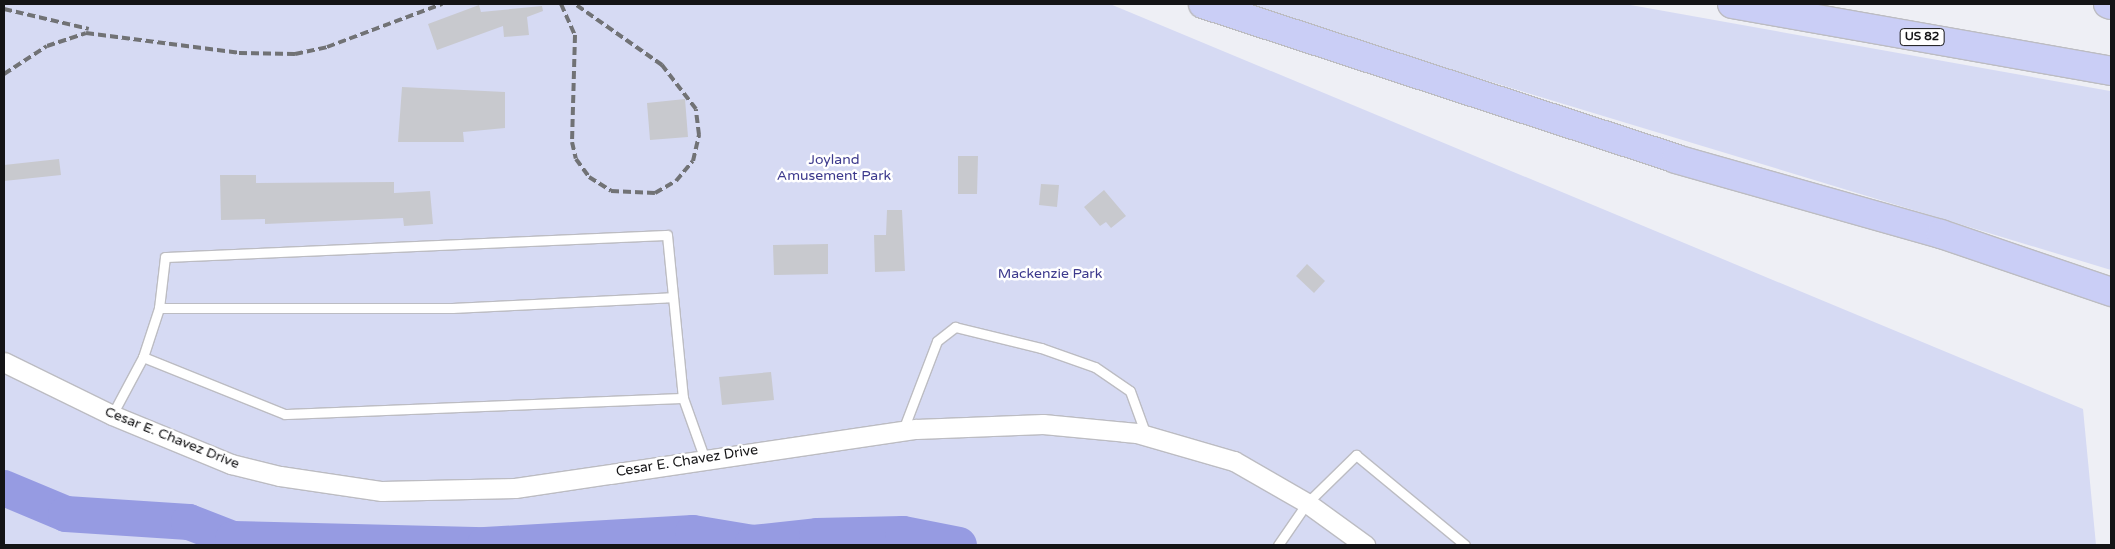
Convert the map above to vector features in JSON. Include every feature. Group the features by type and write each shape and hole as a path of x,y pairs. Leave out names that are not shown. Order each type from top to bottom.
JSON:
{"highway":[{"path":"1203,4 1676,159 1941,234 2111,292"},
{"name":"US 82","path":"1732,4 2111,71"}],"street":[{"name":"Cesar E. Chavez Drive","path":"4,362 112,414 231,464 280,476 382,491 515,488 704,457 902,430 1043,424 1146,435 1234,461 1307,503 1365,545"}],"lane":[{"path":"112,414 144,357 159,308 164,257 667,235 683,398 704,457"},
{"path":"159,308 452,308 673,297"},
{"path":"902,430 937,341 955,326 1041,348 1095,367 1130,391 1146,435"},
{"path":"144,357 285,414 683,398"},
{"path":"1278,545 1307,503 1356,455 1465,545"}],"green space":[{"name":"Mackenzie Park","path":"4,4 1110,4 2083,409 2096,545 4,545"},
{"path":"1234,4 1625,4 2110,91 2111,270"}],"building":[{"path":"479,5 481,12 542,6 543,11 527,17 529,35 504,37 503,26 437,50 428,24"},
{"path":"402,87 505,92 505,128 463,132 464,142 398,142"},
{"path":"685,99 688,137 650,140 647,103"},
{"path":"958,156 978,156 977,194 958,194"},
{"path":"59,159 61,175 4,181 4,165"},
{"path":"220,175 256,175 256,183 394,182 394,193 430,191 433,224 404,226 403,218 265,224 265,219 221,220"},
{"path":"1041,184 1059,185 1057,207 1039,205"},
{"path":"1104,190 1126,216 1111,228 1106,222 1100,226 1084,207"},
{"path":"887,210 902,210 905,271 875,272 874,235 886,235"},
{"path":"828,244 828,274 774,275 773,245"},
{"path":"1307,264 1325,281 1314,293 1296,276"},
{"path":"771,372 774,400 722,405 719,377"}],"waterway":[{"path":"4,488 66,514 189,522 233,539 485,545 693,533 753,543 817,536 903,534 959,545"}],"railway":[{"path":"4,74 47,46 86,33 239,53 295,54 327,47 442,4"},
{"path":"561,4 575,35 572,142 576,159 589,177 611,191 655,193 676,181 693,161 699,135 696,109 662,65 575,4"},
{"path":"4,9 89,29"}],"park label":[{"name":"Joyland Amusement Park","path":"834,168"}]}
